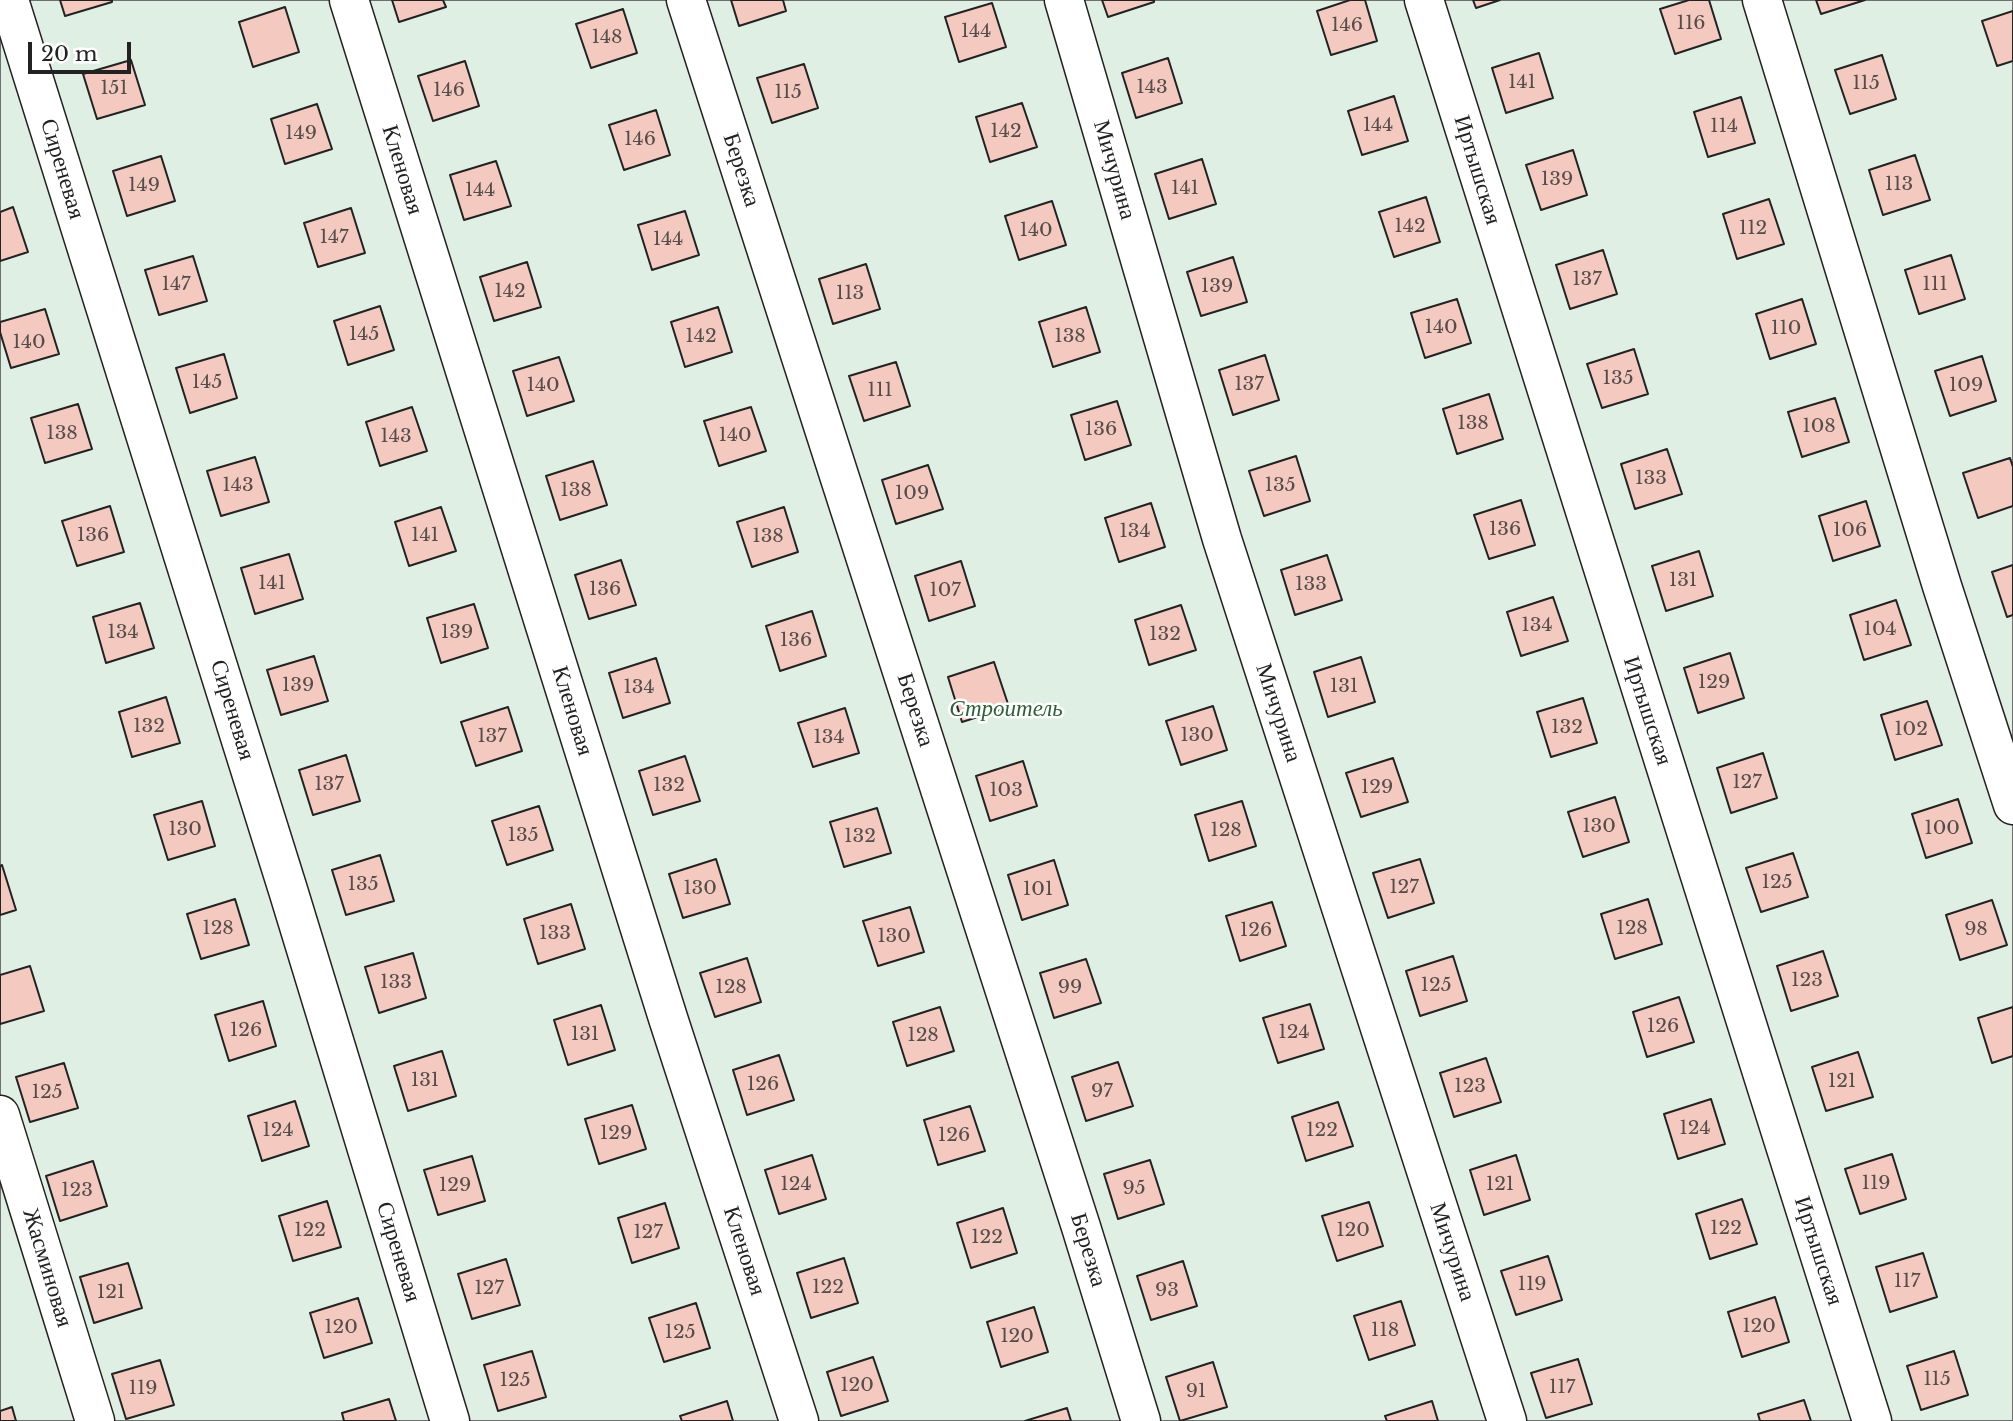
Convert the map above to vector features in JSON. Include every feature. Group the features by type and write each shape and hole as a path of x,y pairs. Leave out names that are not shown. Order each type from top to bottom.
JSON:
{"street":[{"name":"Сиреневая","path":"9,0 280,863 450,1421"},
{"name":"Кленовая","path":"349,0 668,1018 799,1421"},
{"name":"Березка","path":"686,0 1141,1421"},
{"name":"Мичурина","path":"1064,0 1222,539 1507,1421"},
{"name":"Иртышская","path":"1423,0 1872,1421"},
{"path":"1762,0 1942,586 2013,805"},
{"name":"Жасминовая","path":"0,1115 95,1421"}],"green space":[{"name":"Строитель","path":"0,0 2013,0 2013,1421 0,1421"}],"building":[{"path":"60,0 112,0 112,2 65,16"},
{"path":"392,0 443,0 446,7 399,22"},
{"path":"731,0 783,0 786,11 739,26"},
{"path":"1102,0 1154,0 1154,2 1108,17"},
{"path":"1350,0 1365,0 1377,41 1331,55 1317,11"},
{"path":"1473,0 1500,0 1476,8"},
{"path":"1689,0 1709,0 1721,39 1675,54 1660,9"},
{"path":"1816,0 1865,0 1821,14"},
{"path":"992,3 1006,47 959,62 945,17"},
{"path":"285,7 299,52 253,67 239,22"},
{"path":"623,9 637,53 591,68 576,24"},
{"path":"2013,11 2013,61 1997,66 1982,21"},
{"path":"1539,53 1553,98 1506,113 1492,68"},
{"path":"1882,55 1896,99 1850,114 1835,70"},
{"path":"1168,58 1182,103 1136,118 1122,73"},
{"path":"131,60 145,105 97,119 83,74"},
{"path":"465,61 479,106 433,121 418,76"},
{"path":"804,64 818,108 772,123 757,78"},
{"path":"1394,96 1408,141 1362,155 1348,111"},
{"path":"1741,97 1755,143 1708,157 1694,112"},
{"path":"1022,103 1037,147 990,162 976,117"},
{"path":"317,104 332,149 285,164 271,119"},
{"path":"656,110 670,155 624,170 609,125"},
{"path":"1573,150 1587,195 1541,210 1526,165"},
{"path":"1915,155 1930,200 1883,215 1869,170"},
{"path":"161,156 175,201 127,216 113,171"},
{"path":"1202,159 1216,204 1169,219 1155,174"},
{"path":"496,161 511,206 464,220 450,175"},
{"path":"1426,197 1440,242 1394,257 1379,212"},
{"path":"1769,199 1784,244 1737,259 1723,214"},
{"path":"1052,201 1066,245 1019,260 1005,216"},
{"path":"13,207 28,252 0,261 0,212"},
{"path":"351,208 365,253 318,267 304,223"},
{"path":"685,211 699,255 652,270 638,225"},
{"path":"1603,250 1617,294 1570,309 1556,265"},
{"path":"1951,255 1965,299 1919,314 1905,270"},
{"path":"193,256 207,301 159,315 145,270"},
{"path":"1233,257 1247,302 1201,316 1187,272"},
{"path":"527,262 541,307 494,321 480,277"},
{"path":"866,264 880,309 833,324 819,279"},
{"path":"1457,299 1471,343 1425,358 1411,313"},
{"path":"1802,299 1816,344 1770,359 1756,314"},
{"path":"380,306 394,350 348,365 334,321"},
{"path":"718,307 732,352 685,367 671,322"},
{"path":"1086,307 1100,352 1053,367 1039,322"},
{"path":"45,309 59,354 11,368 0,332 0,322"},
{"path":"1634,349 1648,394 1602,408 1587,364"},
{"path":"224,354 237,398 190,413 176,368"},
{"path":"1265,355 1279,400 1233,415 1219,370"},
{"path":"1982,356 1996,401 1950,416 1935,371"},
{"path":"559,357 574,401 527,416 513,371"},
{"path":"896,362 910,406 864,421 849,376"},
{"path":"1489,394 1503,439 1457,454 1443,409"},
{"path":"1835,398 1849,442 1802,457 1788,412"},
{"path":"1117,401 1131,445 1085,460 1071,415"},
{"path":"78,404 92,449 45,463 31,418"},
{"path":"412,407 427,451 380,466 366,422"},
{"path":"751,407 766,451 719,466 704,421"},
{"path":"1667,449 1682,494 1635,509 1621,464"},
{"path":"1296,456 1310,501 1264,516 1249,471"},
{"path":"255,457 269,502 221,516 207,471"},
{"path":"2010,458 2013,467 2013,506 1978,518 1963,473"},
{"path":"593,461 607,505 560,520 546,476"},
{"path":"928,465 943,509 896,524 882,480"},
{"path":"1521,500 1535,545 1489,559 1474,515"},
{"path":"1866,501 1880,546 1833,561 1819,516"},
{"path":"1151,503 1165,547 1119,562 1105,518"},
{"path":"110,506 124,552 77,566 62,521"},
{"path":"441,507 456,551 409,566 395,522"},
{"path":"784,507 798,552 752,567 737,522"},
{"path":"1699,551 1713,596 1666,611 1652,566"},
{"path":"289,554 303,599 255,614 241,568"},
{"path":"1327,555 1342,600 1295,615 1281,570"},
{"path":"621,560 636,605 589,619 575,575"},
{"path":"961,561 975,606 929,621 915,576"},
{"path":"2013,565 2013,615 2007,617 1992,572"},
{"path":"1553,597 1568,641 1521,656 1507,612"},
{"path":"1896,600 1911,645 1864,660 1850,615"},
{"path":"140,603 154,648 106,663 93,617"},
{"path":"474,604 488,648 441,663 427,618"},
{"path":"1181,605 1196,650 1149,665 1135,620"},
{"path":"812,611 826,656 780,671 766,626"},
{"path":"1730,653 1744,698 1698,713 1684,668"},
{"path":"314,656 328,701 281,715 267,670"},
{"path":"1361,657 1375,702 1328,717 1314,672"},
{"path":"656,658 670,703 623,718 609,673"},
{"path":"994,662 1009,707 962,722 948,677"},
{"path":"166,697 180,743 132,757 119,712"},
{"path":"1583,698 1597,743 1551,757 1537,712"},
{"path":"1927,701 1942,745 1895,760 1881,715"},
{"path":"1213,706 1227,750 1181,765 1166,721"},
{"path":"508,707 522,751 476,766 461,722"},
{"path":"845,708 859,753 813,767 798,723"},
{"path":"1763,753 1777,798 1731,813 1717,768"},
{"path":"346,755 360,801 313,815 299,770"},
{"path":"685,756 700,801 653,815 639,771"},
{"path":"1393,758 1408,802 1361,817 1346,773"},
{"path":"1023,761 1037,806 990,821 976,776"},
{"path":"1615,797 1629,842 1583,857 1568,812"},
{"path":"1958,799 1972,843 1926,858 1912,814"},
{"path":"202,801 215,846 168,860 154,815"},
{"path":"1242,801 1256,846 1209,861 1195,815"},
{"path":"539,806 553,850 507,865 492,821"},
{"path":"877,808 891,853 844,867 830,822"},
{"path":"1793,853 1808,897 1761,912 1746,868"},
{"path":"380,855 394,901 346,915 332,870"},
{"path":"716,859 730,904 683,918 669,874"},
{"path":"1420,859 1434,903 1388,918 1373,873"},
{"path":"1054,860 1068,905 1022,920 1008,875"},
{"path":"2,865 16,910 0,915 0,866"},
{"path":"235,899 249,945 201,959 187,914"},
{"path":"1648,899 1662,944 1615,959 1601,914"},
{"path":"1992,900 2007,945 1960,960 1946,915"},
{"path":"1272,902 1286,946 1240,961 1226,916"},
{"path":"571,904 585,949 538,964 524,919"},
{"path":"910,907 924,952 878,966 863,921"},
{"path":"1823,951 1838,996 1791,1011 1777,966"},
{"path":"413,953 426,998 379,1013 365,967"},
{"path":"1453,956 1467,1001 1420,1016 1406,971"},
{"path":"747,958 761,1002 715,1017 700,973"},
{"path":"1086,959 1101,1003 1054,1018 1040,973"},
{"path":"30,966 44,1011 0,1024 0,975"},
{"path":"1679,997 1694,1042 1647,1057 1633,1012"},
{"path":"263,1001 276,1046 229,1061 215,1015"},
{"path":"1310,1004 1324,1049 1278,1063 1263,1018"},
{"path":"601,1005 615,1050 568,1065 554,1020"},
{"path":"940,1007 954,1051 907,1066 893,1022"},
{"path":"2013,1007 2013,1056 1992,1063 1978,1018"},
{"path":"442,1051 456,1096 408,1111 394,1066"},
{"path":"1858,1052 1873,1097 1826,1111 1812,1067"},
{"path":"779,1055 794,1100 747,1115 733,1070"},
{"path":"1486,1058 1501,1102 1454,1117 1440,1073"},
{"path":"1118,1062 1133,1106 1086,1121 1072,1077"},
{"path":"64,1063 78,1108 30,1122 16,1077"},
{"path":"1711,1099 1725,1144 1678,1159 1664,1114"},
{"path":"295,1101 309,1146 262,1161 248,1116"},
{"path":"1338,1102 1353,1146 1306,1161 1292,1117"},
{"path":"632,1105 646,1149 599,1164 585,1119"},
{"path":"970,1106 985,1151 938,1165 924,1120"},
{"path":"1892,1154 1906,1199 1860,1214 1845,1169"},
{"path":"812,1155 826,1199 779,1214 765,1170"},
{"path":"1516,1155 1530,1200 1484,1215 1470,1170"},
{"path":"472,1156 485,1201 438,1215 424,1170"},
{"path":"1150,1160 1164,1204 1118,1219 1104,1174"},
{"path":"93,1161 107,1206 60,1221 46,1176"},
{"path":"1742,1199 1757,1244 1710,1259 1696,1214"},
{"path":"327,1201 341,1247 293,1261 279,1216"},
{"path":"1369,1202 1383,1246 1337,1261 1322,1216"},
{"path":"665,1203 679,1248 632,1263 618,1218"},
{"path":"1003,1208 1017,1253 971,1268 957,1223"},
{"path":"1923,1253 1937,1297 1890,1312 1876,1267"},
{"path":"1548,1256 1562,1300 1516,1315 1501,1271"},
{"path":"844,1258 858,1303 811,1318 797,1273"},
{"path":"506,1259 520,1305 472,1319 458,1274"},
{"path":"1183,1261 1197,1306 1151,1320 1137,1276"},
{"path":"128,1263 142,1308 94,1323 80,1277"},
{"path":"1775,1297 1789,1342 1742,1357 1728,1312"},
{"path":"358,1298 372,1343 324,1358 310,1313"},
{"path":"1401,1301 1415,1345 1369,1360 1354,1316"},
{"path":"696,1303 710,1348 664,1362 649,1318"},
{"path":"1034,1307 1048,1352 1001,1367 987,1322"},
{"path":"532,1351 546,1397 498,1411 484,1365"},
{"path":"1954,1351 1968,1395 1921,1410 1907,1366"},
{"path":"873,1357 888,1401 841,1416 827,1372"},
{"path":"1578,1359 1592,1404 1546,1418 1531,1373"},
{"path":"160,1360 174,1405 126,1419 112,1374"},
{"path":"1213,1362 1227,1407 1180,1421 1166,1377"},
{"path":"389,1399 396,1421 344,1421 342,1413"},
{"path":"1804,1400 1811,1421 1760,1421 1758,1414"},
{"path":"727,1401 733,1421 682,1421 680,1416"},
{"path":"1432,1401 1438,1421 1387,1421 1385,1416"},
{"path":"12,1407 16,1421 0,1421 0,1411"},
{"path":"1067,1408 1071,1421 1025,1421"}]}
